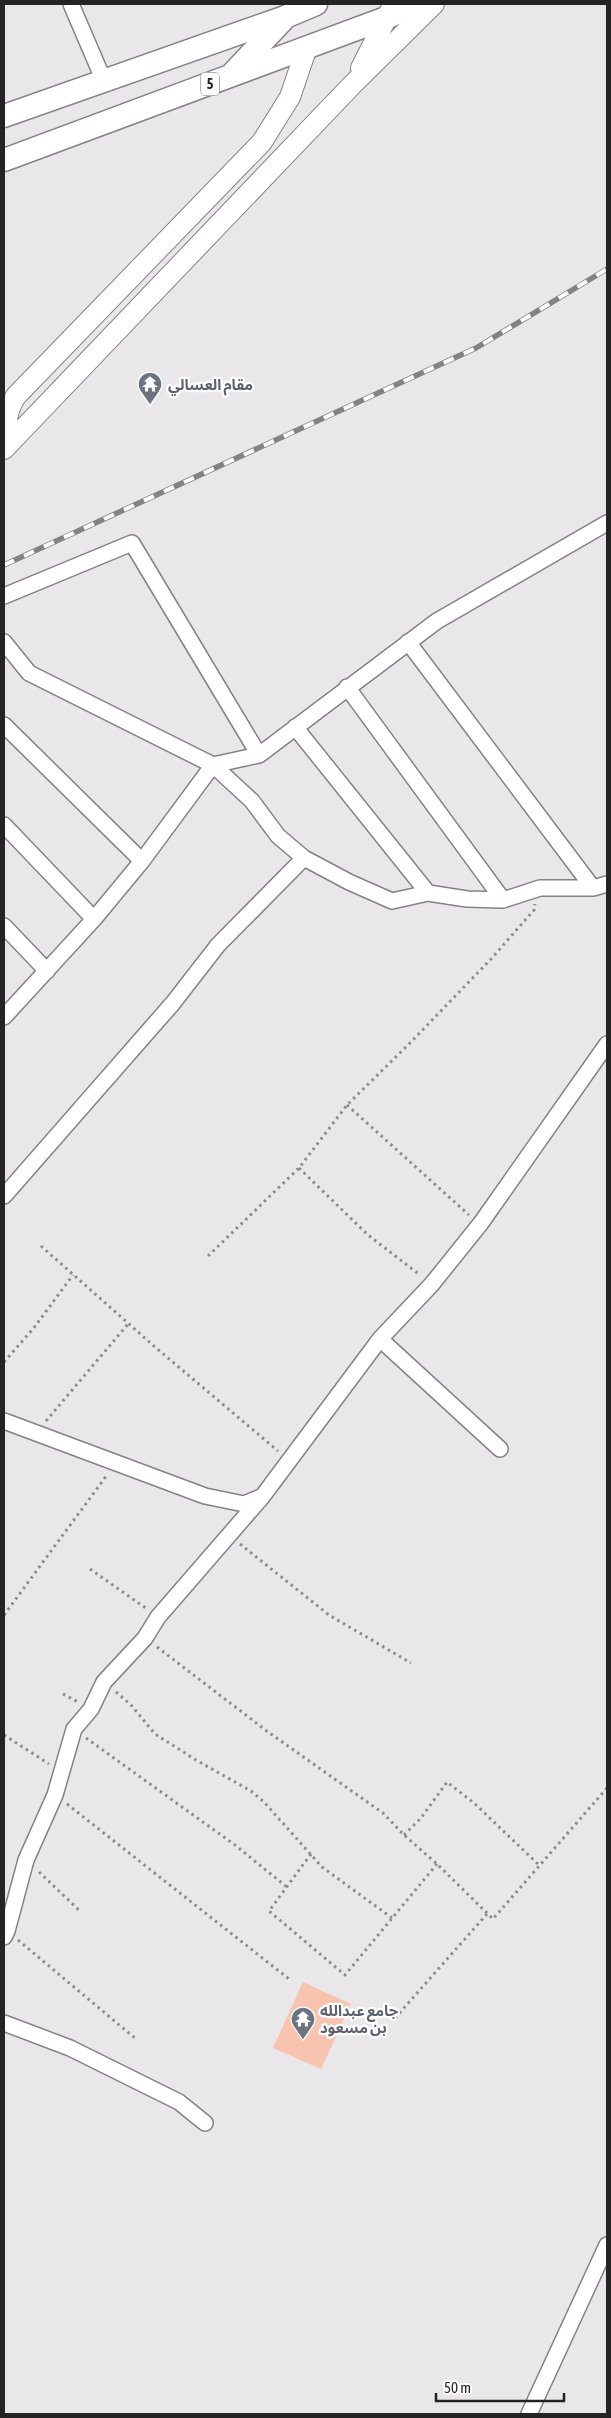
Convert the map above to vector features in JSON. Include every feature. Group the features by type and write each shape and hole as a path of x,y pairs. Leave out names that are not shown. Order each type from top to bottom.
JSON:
{"main road":[{"path":"4,116 285,17 316,4"},
{"name":"5","path":"4,160 307,48 390,11 416,4"},
{"path":"230,76 285,17"}],"street":[{"path":"71,4 104,80"},
{"path":"6,447 352,85 434,4"},
{"path":"352,85 390,11"},
{"path":"6,447 6,421 10,405 16,396 262,142 277,121 290,97 307,48"},
{"path":"4,1017 94,919 142,861 213,765 259,755 347,687 438,621 607,523"},
{"path":"4,596 132,543 259,755"},
{"path":"4,642 29,673 213,765 252,801 278,836 304,858 349,882 392,901 428,893 467,900 503,900 540,888 600,886"},
{"path":"408,642 600,886"},
{"path":"347,687 503,900"},
{"path":"4,725 142,861"},
{"path":"296,727 428,893"},
{"path":"4,825 94,919"},
{"path":"4,1196 173,1003 218,945 304,858"},
{"path":"4,926 47,971"},
{"path":"6,1934 26,1860 55,1794 74,1729 91,1709 104,1682 144,1638 158,1617 262,1496 380,1339 432,1284 481,1223 607,1044"},
{"path":"380,1339 500,1449"},
{"path":"4,1421 205,1496 244,1504 262,1496"},
{"path":"4,2023 70,2048 179,2102 205,2123"},
{"path":"529,2414 607,2245"}],"path":[{"path":"208,1256 299,1168 347,1105 491,959 534,910 540,888"},
{"path":"347,1105 460,1208 481,1223"},
{"path":"299,1168 368,1235 432,1284"},
{"path":"42,1246 128,1324 289,1459"},
{"path":"4,1362 33,1329 73,1275"},
{"path":"39,1435 43,1425 128,1324"},
{"path":"4,1615 90,1500 115,1461"},
{"path":"228,1535 260,1562 329,1614 411,1663"},
{"path":"90,1569 158,1617"},
{"path":"144,1638 268,1732 383,1813 493,1919 607,1788"},
{"path":"104,1682 131,1705 155,1734 250,1791 264,1802 322,1867 392,1918"},
{"path":"74,1729 235,1845 288,1888"},
{"path":"4,1735 62,1772"},
{"path":"404,1835 421,1818 448,1782 474,1803 539,1865"},
{"path":"55,1794 289,1979"},
{"path":"311,1854 269,1912 345,1975 437,1864"},
{"path":"26,1860 80,1911"},
{"path":"395,2018 487,1914"},
{"path":"6,1934 136,2039"}],"building":[{"path":"303,1982 351,2004 321,2069 273,2048"}],"railway":[{"path":"4,565 476,348 607,269"}],"place":[{"name":"مقام العسالي","path":"150,405"},
{"name":"جامع عبدالله بن مسعود","path":"303,2040"}]}
